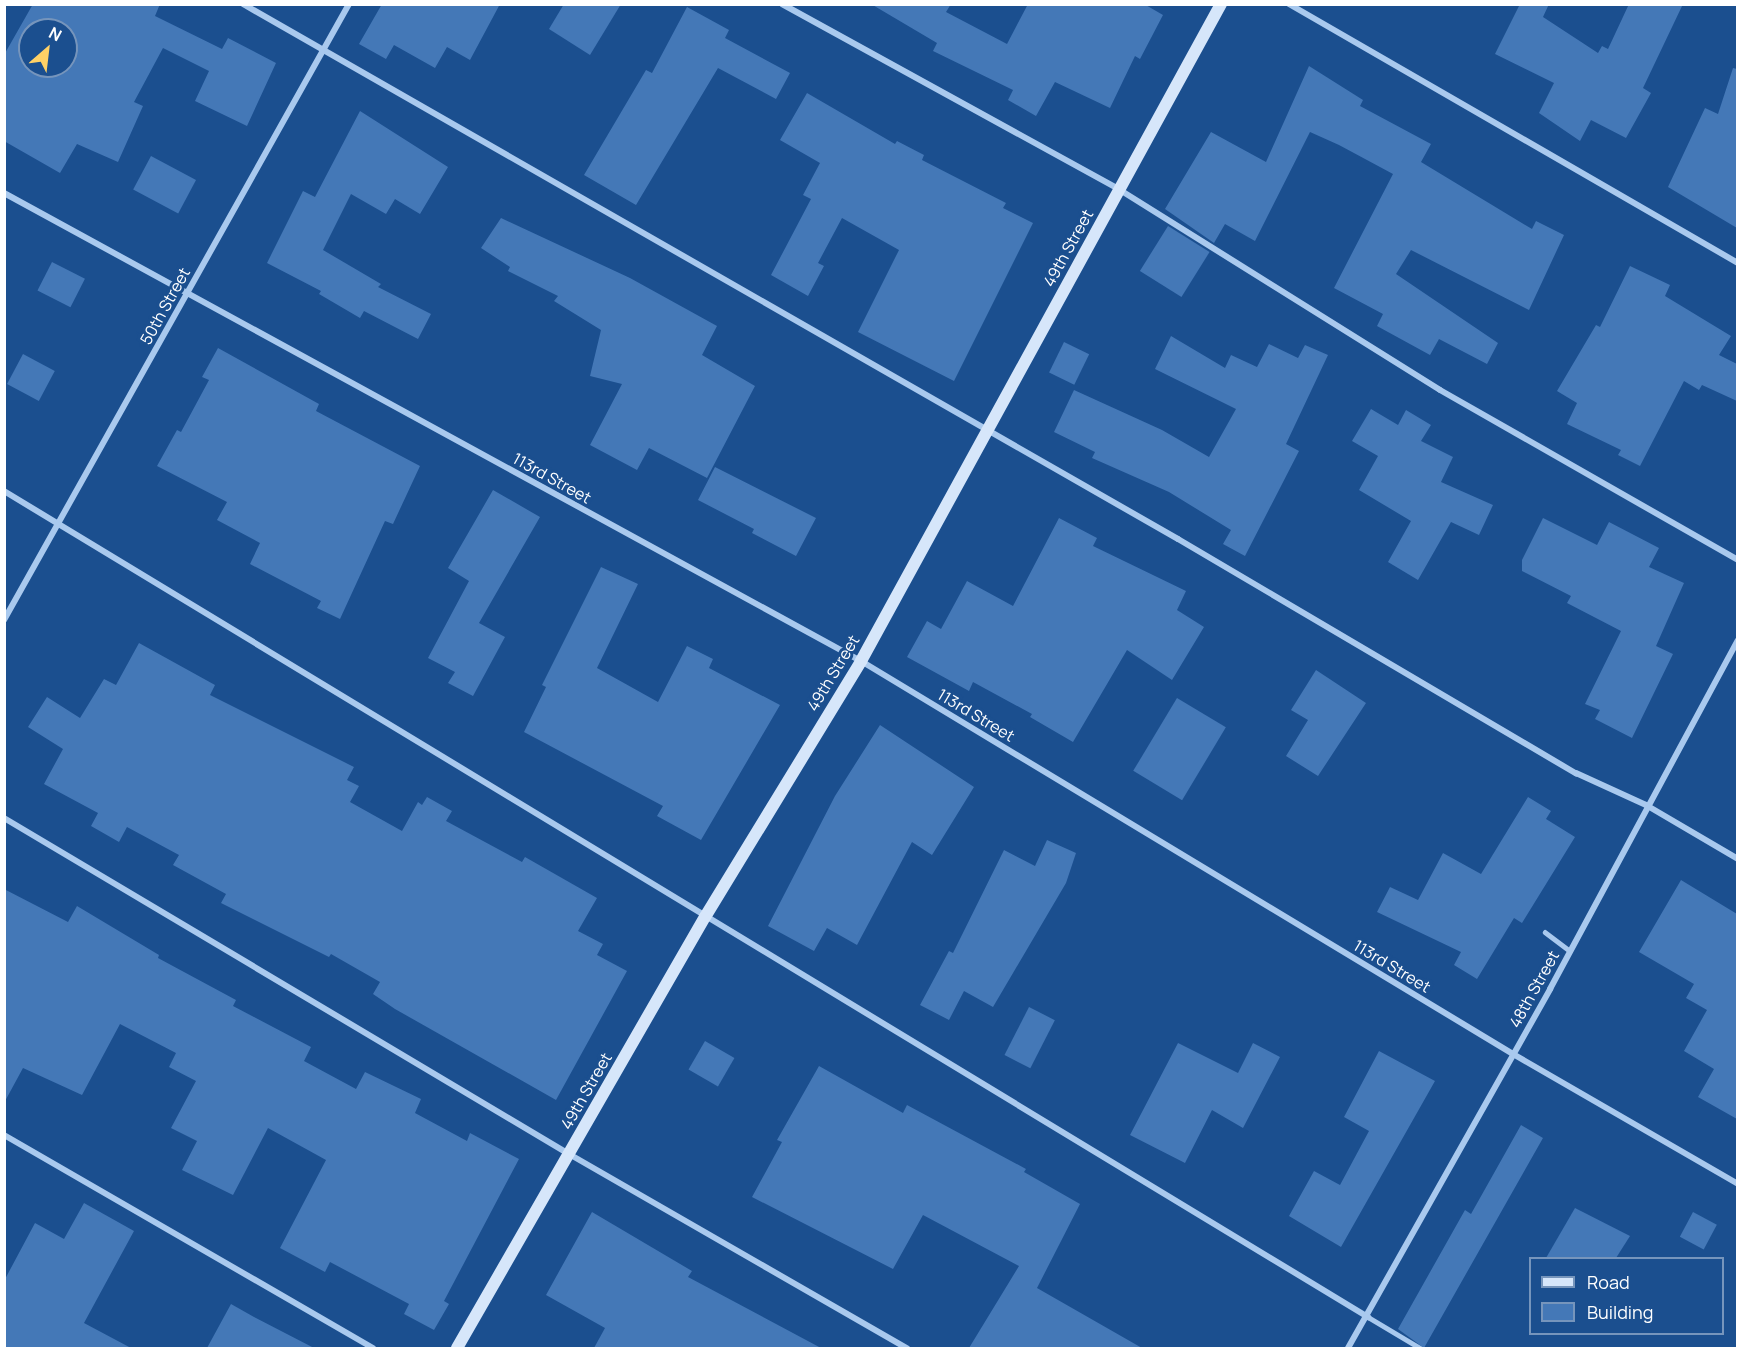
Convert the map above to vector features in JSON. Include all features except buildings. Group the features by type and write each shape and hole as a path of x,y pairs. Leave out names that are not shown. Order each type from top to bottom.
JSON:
{"main road":[{"name":"49th Street","path":"457,1348 705,917 861,661 1221,4"}],"street":[{"path":"243,4 324,48 1576,773 1646,805 1737,859"},
{"name":"50th Street","path":"4,620 349,4"},
{"path":"782,4 1120,190 1440,390 1737,560"},
{"path":"1289,4 1737,263"},
{"name":"113rd Street","path":"4,193 861,661 1513,1054 1737,1184"},
{"path":"4,491 59,522 705,917 1368,1317"},
{"name":"48th Street","path":"1348,1348 1368,1317 1570,951 1646,805 1737,640"},
{"path":"4,818 569,1154 907,1348"},
{"path":"4,1135 373,1348"}],"lane":[{"path":"1545,932 1570,951"},
{"path":"1368,1317 1420,1348"}]}
